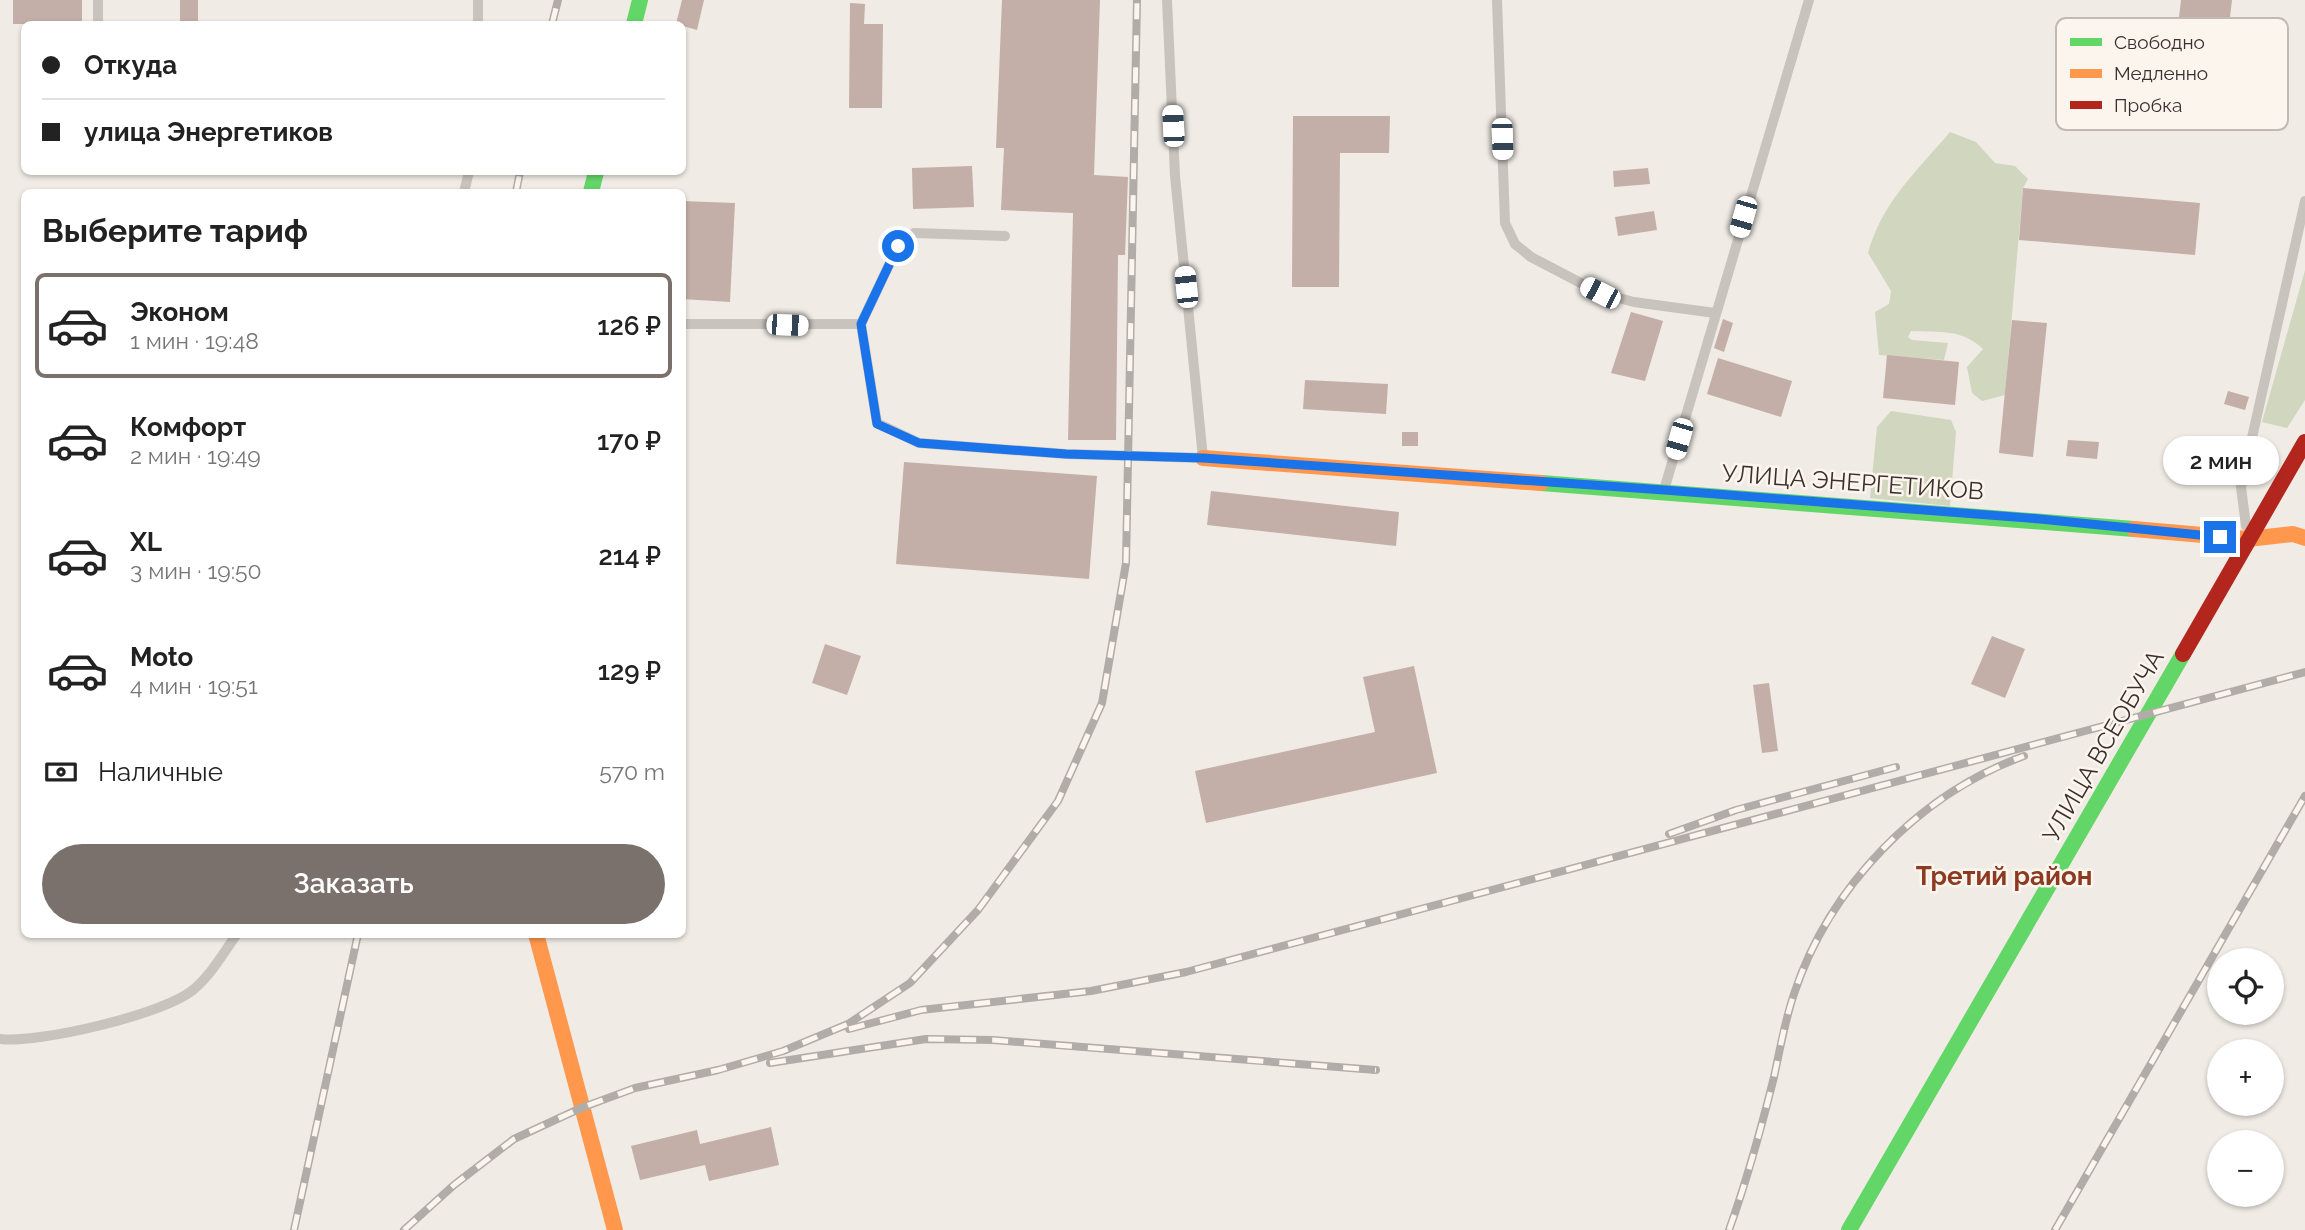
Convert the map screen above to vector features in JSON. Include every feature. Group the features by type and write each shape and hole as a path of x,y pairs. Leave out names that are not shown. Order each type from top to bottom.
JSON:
{"street":[{"path":"635,21 640,0"},
{"name":"УЛИЦА ВСЕОБУЧА","path":"1849,1230 2305,442"},
{"name":"УЛИЦА ЭНЕРГЕТИКОВ","path":"1203,458 2040,519 2248,539"},
{"path":"2248,539 2293,534 2305,538"},
{"path":"537,938 615,1230"}],"lane":[{"path":"98,0 98,21"},
{"path":"478,0 478,21"},
{"path":"1005,236 914,233 898,246 861,324 877,424 919,443 1066,454 1203,458 1175,176 1167,0"},
{"path":"1497,0 1506,223 1515,244 1531,257 1600,293 1634,302 1715,313"},
{"path":"1664,490 1809,0"},
{"path":"2248,539 2241,487 2305,201"},
{"path":"686,324 861,324"},
{"path":"0,1039 20,1042 131,1018 193,990 234,938"}],"green space":[{"path":"1950,132 1976,142 1995,163 2015,166 2028,179 2023,188 2005,395 1982,401 1972,393 1967,367 1983,349 1975,342 1949,333 1911,331 1908,337 1912,340 1948,343 1944,360 1879,355 1875,312 1889,304 1891,291 1868,253 1891,203"},
{"path":"2305,270 2305,400 2287,428 2262,422"},
{"path":"1891,411 1951,420 1956,432 1950,506 1870,498 1877,427"}],"building":[{"path":"13,0 82,0 82,21 21,21 21,24 13,24"},
{"path":"180,0 198,0 198,21 180,21"},
{"path":"682,0 704,0 697,30 686,27 686,21 677,21"},
{"path":"1002,0 1100,0 1094,175 1128,177 1125,255 1118,255 1116,440 1068,440 1073,213 1001,210 1004,148 996,148"},
{"path":"2181,0 2232,0 2230,18 2179,18"},
{"path":"850,3 865,4 864,24 883,24 882,108 849,108"},
{"path":"1293,116 1390,116 1389,153 1340,153 1339,287 1292,287"},
{"path":"972,166 974,207 913,209 912,168"},
{"path":"1648,168 1650,184 1614,187 1613,171"},
{"path":"2023,188 2200,203 2195,255 2019,240"},
{"path":"686,201 735,203 730,302 686,299"},
{"path":"1654,211 1657,230 1618,236 1615,217"},
{"path":"1631,312 1663,321 1645,381 1611,373"},
{"path":"1723,319 1733,323 1724,352 1714,348"},
{"path":"2012,320 2047,323 2033,457 1999,453"},
{"path":"1887,355 1959,362 1955,405 1883,398"},
{"path":"1718,358 1792,381 1781,417 1707,394"},
{"path":"1305,380 1388,384 1386,414 1303,409"},
{"path":"2228,391 2249,397 2245,410 2224,404"},
{"path":"1402,432 1418,432 1418,446 1402,446"},
{"path":"2068,440 2099,442 2097,459 2066,456"},
{"path":"904,462 1097,476 1089,579 896,564"},
{"path":"1211,491 1399,512 1396,546 1207,525"},
{"path":"1992,636 2025,649 2005,698 1971,684"},
{"path":"825,644 861,656 847,695 812,683"},
{"path":"1414,666 1437,773 1206,823 1195,771 1375,732 1363,677"},
{"path":"1769,683 1778,751 1762,753 1753,685"},
{"path":"771,1127 779,1165 709,1181 705,1165 640,1180 631,1146 697,1130 700,1144"}],"railway":[{"path":"553,21 558,0"},
{"path":"404,1230 454,1185 514,1139 581,1108 635,1088 718,1070 783,1051 848,1024 910,983 978,910 1058,801 1102,703 1126,563 1137,0"},
{"path":"517,189 519,175"},
{"path":"849,1029 921,1010 1091,991 1186,972 2305,672"},
{"path":"1729,1230 1759,1135 1794,994 1830,917 1854,882 1883,849 1914,820 1949,794 1985,773 2024,756"},
{"path":"1669,834 1736,810 1896,767"},
{"path":"2055,1230 2305,796"},
{"path":"294,1230 357,938"},
{"path":"770,1063 926,1039 993,1040 1376,1070"}],"traffic: fast":[{"path":"635,21 640,0"},
{"path":"592,189 595,175"},
{"path":"1541,483 2134,529"},
{"path":"1849,1230 2183,654"}],"traffic: slow":[{"path":"1203,458 1541,483"},
{"path":"2134,529 2248,539 2293,534 2305,538"},
{"path":"537,938 615,1230"}],"traffic: jam":[{"path":"2183,654 2305,442"}],"district":[{"name":"Третий район","path":"2004,876"}],"route":[{"path":"898,246 861,324 877,424 919,443 1066,454 1203,458 1664,490 2040,519 2220,537"}]}
